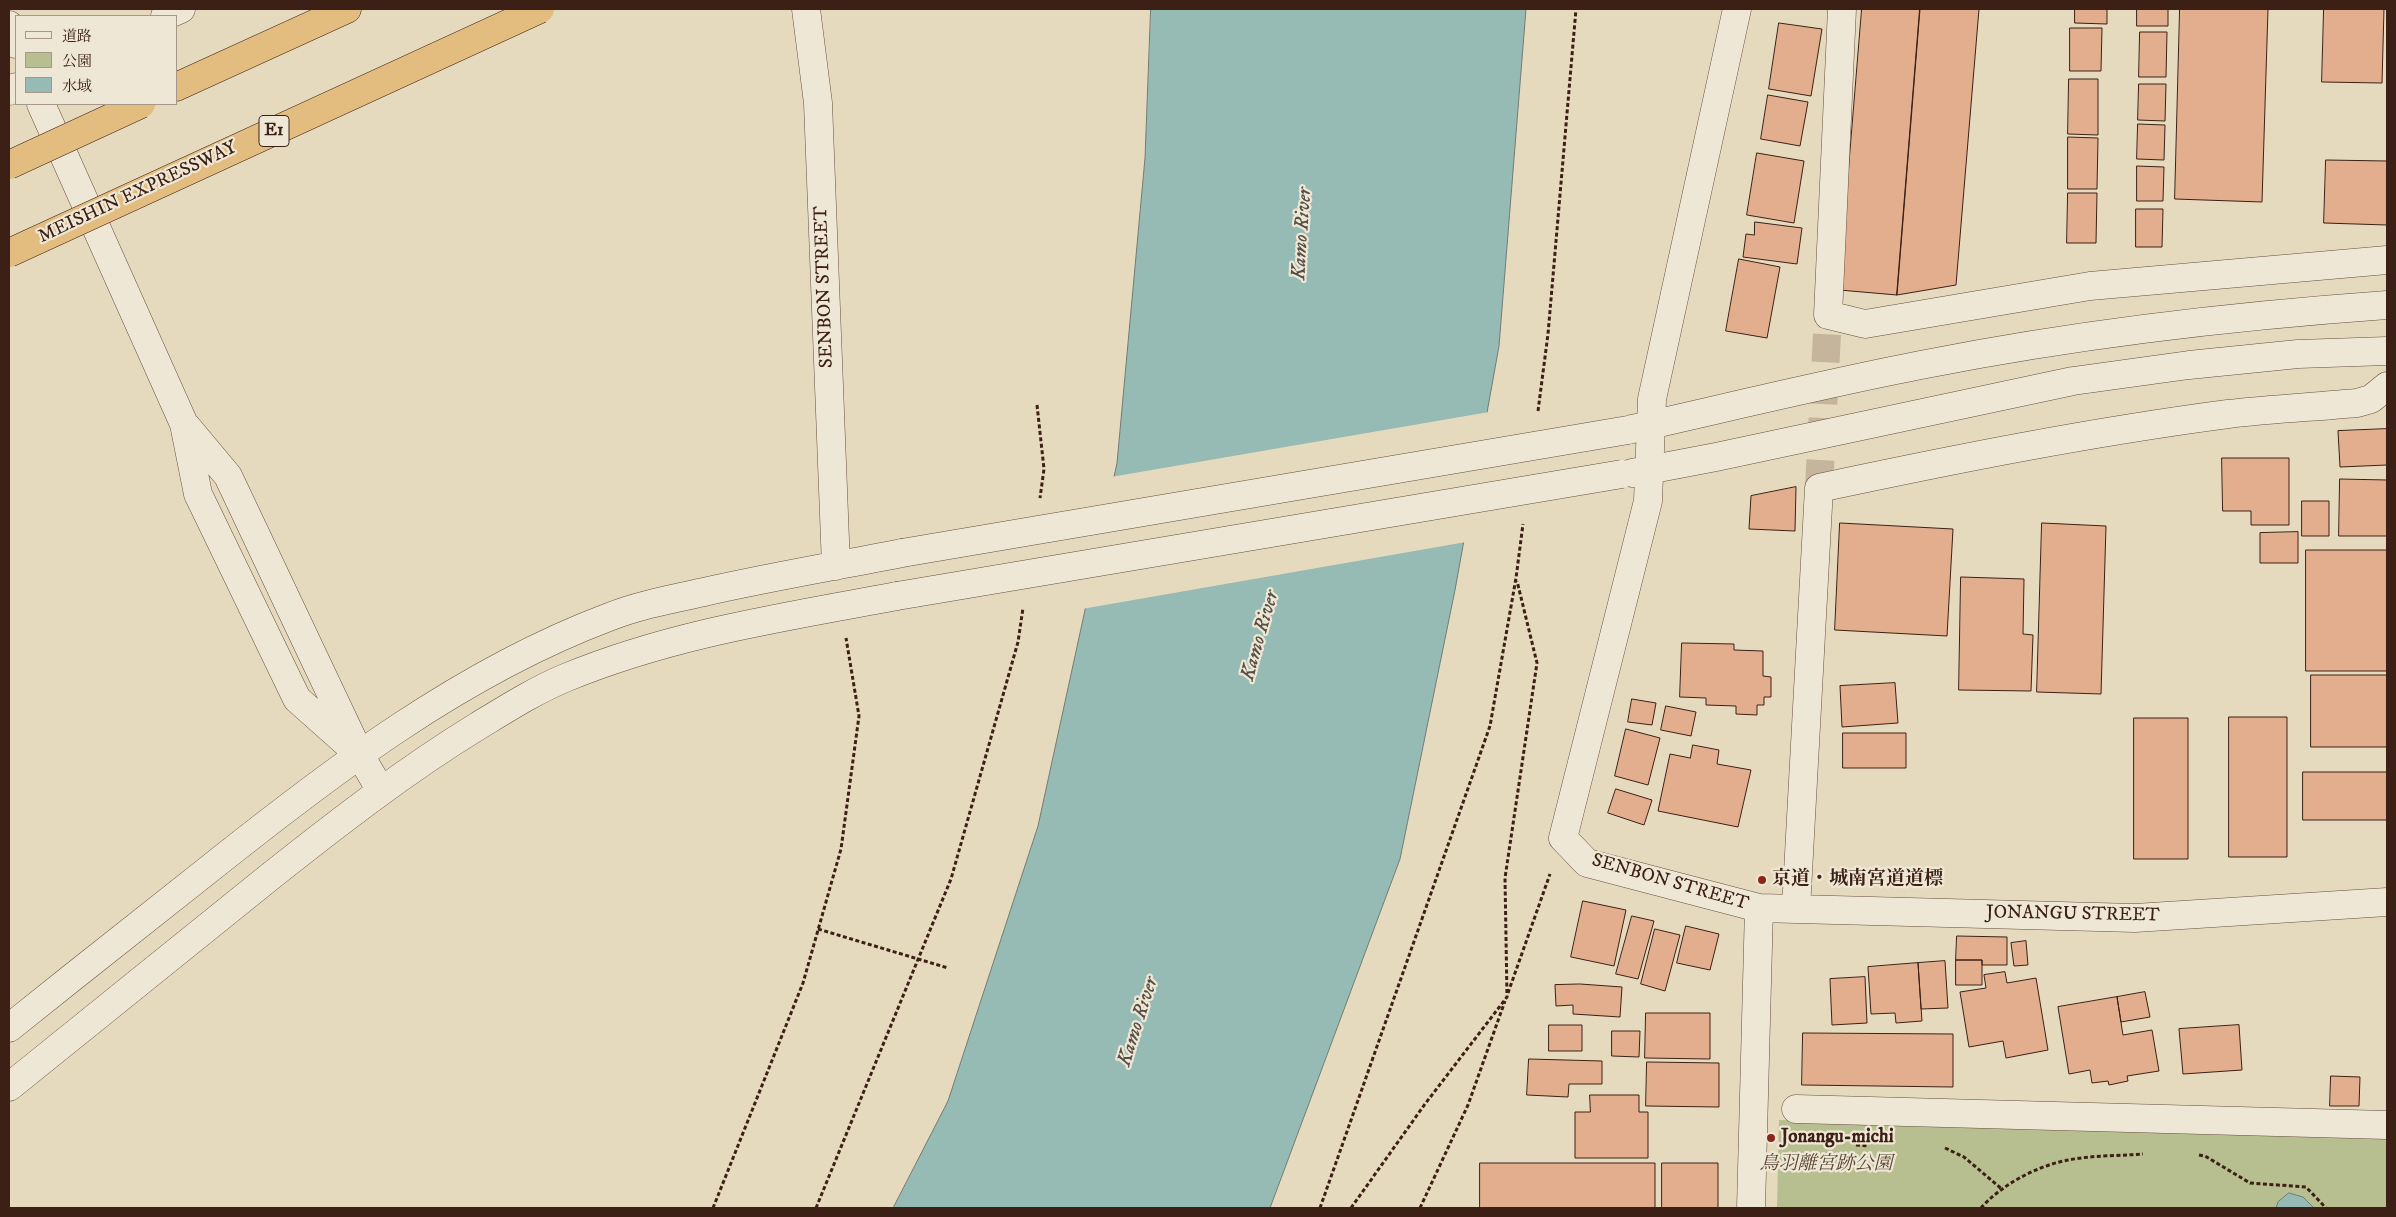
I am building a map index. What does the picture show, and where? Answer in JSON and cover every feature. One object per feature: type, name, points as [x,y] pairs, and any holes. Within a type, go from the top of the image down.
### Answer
[{"type":"highway","points":[[178,87],[347,9]]},
{"type":"highway","name":"MEISHIN EXPRESSWAY","points":[[9,253],[540,9]]},
{"type":"highway","points":[[9,165],[139,105]]},
{"type":"street","points":[[167,15],[180,9]]},
{"type":"street","name":"SENBON STREET","points":[[806,9],[818,103],[836,566]]},
{"type":"street","points":[[1563,838],[1648,501],[1649,470],[1639,428],[1652,399],[1737,9]]},
{"type":"street","points":[[1842,9],[1828,315],[1865,324],[2090,286],[2387,260]]},
{"type":"street","points":[[9,25],[15,41]]},
{"type":"street","points":[[41,105],[184,424],[228,476],[360,754],[381,791]]},
{"type":"street","points":[[9,1028],[302,795],[360,754],[498,667],[553,639],[612,615],[674,598],[902,553],[1639,428],[1924,364],[2020,347],[2210,320],[2387,305]]},
{"type":"street","points":[[9,1087],[332,828],[381,791],[452,742],[518,702],[562,680],[614,658],[719,630],[897,596],[1649,470],[2073,381],[2189,364],[2298,354],[2387,351]]},
{"type":"street","points":[[1796,909],[1819,488],[1966,457],[2112,431],[2231,414],[2357,404],[2371,399],[2387,386]]},
{"type":"street","name":"SENBON STREET","points":[[1563,838],[1587,864],[1758,908],[1751,1208]]},
{"type":"street","name":"JONANGU STREET","points":[[1758,908],[2135,918],[2387,902]]},
{"type":"street","points":[[1796,1109],[2387,1125]]},
{"type":"path","points":[[1538,412],[1548,334],[1576,9]]},
{"type":"path","points":[[1037,405],[1044,469],[1038,508]]},
{"type":"path","points":[[1320,1208],[1490,726],[1516,578],[1524,520]]},
{"type":"path","points":[[1351,1208],[1425,1104],[1506,997],[1504,878],[1537,663],[1516,578]]},
{"type":"path","points":[[816,1208],[951,879],[1018,642],[1024,604]]},
{"type":"path","points":[[712,1208],[803,983],[841,850],[859,716],[846,635]]},
{"type":"path","points":[[1420,1208],[1468,1105],[1563,838]]},
{"type":"path","points":[[818,929],[948,968]]},
{"type":"path","points":[[1852,1144],[1861,1147],[1876,1145]]},
{"type":"path","points":[[1941,1147],[1964,1157],[2003,1190]]},
{"type":"path","points":[[1981,1208],[1990,1199],[2027,1174],[2068,1160],[2145,1154]]},
{"type":"path","points":[[2197,1155],[2205,1156],[2250,1183],[2306,1186],[2326,1208]]},
{"type":"green space","name":"鳥羽離宮跡公園","points":[[1779,1120],[2387,1134],[2387,1208],[1777,1208]]},
{"type":"water","name":"Kamo River","points":[[1151,9],[1526,9],[1499,346],[1455,590],[1400,859],[1270,1208],[893,1208],[948,1101],[1038,826],[1117,463],[1145,158]]},
{"type":"water","points":[[2289,1193],[2303,1197],[2314,1208],[2276,1208],[2278,1202]]},
{"type":"pier","points":[[1489,412],[1466,542],[1082,609],[1111,477]]},
{"type":"building","points":[[1862,9],[1920,9],[1897,295],[1839,290]]},
{"type":"building","points":[[1920,9],[1979,9],[1956,285],[1897,295]]},
{"type":"building","points":[[2075,9],[2107,9],[2107,24],[2075,23]]},
{"type":"building","points":[[2137,9],[2168,9],[2168,26],[2137,26]]},
{"type":"building","points":[[2180,9],[2268,9],[2262,202],[2175,199]]},
{"type":"building","points":[[2324,9],[2384,9],[2382,83],[2322,82]]},
{"type":"building","points":[[1779,23],[1822,29],[1811,96],[1769,89]]},
{"type":"building","points":[[2070,28],[2102,28],[2101,71],[2070,71]]},
{"type":"building","points":[[2140,32],[2167,32],[2166,77],[2139,77]]},
{"type":"building","points":[[2069,79],[2098,79],[2098,135],[2068,134]]},
{"type":"building","points":[[2139,84],[2166,84],[2165,121],[2138,120]]},
{"type":"building","points":[[1768,95],[1808,102],[1800,146],[1761,139]]},
{"type":"building","points":[[2138,124],[2165,125],[2164,160],[2137,159]]},
{"type":"building","points":[[2068,137],[2098,138],[2097,189],[2068,189]]},
{"type":"building","points":[[1757,153],[1804,161],[1794,223],[1747,215]]},
{"type":"building","points":[[2326,160],[2387,161],[2387,225],[2324,223]]},
{"type":"building","points":[[2137,166],[2164,167],[2163,201],[2137,201]]},
{"type":"building","points":[[2068,193],[2097,193],[2096,243],[2067,243]]},
{"type":"building","points":[[2136,209],[2163,209],[2162,247],[2136,247]]},
{"type":"building","points":[[1755,222],[1802,228],[1797,264],[1743,257],[1746,234],[1754,235]]},
{"type":"building","points":[[1739,259],[1780,267],[1767,338],[1726,331]]},
{"type":"building","points":[[2387,429],[2387,465],[2340,467],[2338,431]]},
{"type":"building","points":[[2222,458],[2289,458],[2289,525],[2251,525],[2251,511],[2223,511]]},
{"type":"building","points":[[2340,479],[2387,480],[2387,536],[2339,536]]},
{"type":"building","points":[[1796,487],[1795,531],[1749,529],[1751,496]]},
{"type":"building","points":[[2302,501],[2329,501],[2329,536],[2302,536]]},
{"type":"building","points":[[1840,523],[1953,529],[1947,636],[1835,630]]},
{"type":"building","points":[[2042,523],[2106,526],[2101,694],[2037,692]]},
{"type":"building","points":[[2298,532],[2298,563],[2260,563],[2260,533]]},
{"type":"building","points":[[2306,550],[2387,550],[2387,671],[2306,671]]},
{"type":"building","points":[[1961,577],[2024,579],[2023,634],[2033,635],[2031,691],[1959,690]]},
{"type":"building","points":[[1682,643],[1734,644],[1734,650],[1763,651],[1763,676],[1771,677],[1771,697],[1764,697],[1764,705],[1757,705],[1757,715],[1736,714],[1736,706],[1706,705],[1706,698],[1680,697]]},
{"type":"building","points":[[2311,675],[2387,675],[2387,747],[2311,747]]},
{"type":"building","points":[[1895,683],[1898,723],[1842,727],[1840,686]]},
{"type":"building","points":[[1632,699],[1656,703],[1652,725],[1628,722]]},
{"type":"building","points":[[1666,706],[1696,712],[1691,736],[1661,730]]},
{"type":"building","points":[[2229,717],[2287,717],[2287,857],[2229,857]]},
{"type":"building","points":[[2134,718],[2188,718],[2188,859],[2134,859]]},
{"type":"building","points":[[1626,729],[1660,738],[1648,785],[1615,776]]},
{"type":"building","points":[[1843,733],[1906,733],[1906,768],[1843,768]]},
{"type":"building","points":[[1693,745],[1719,750],[1717,764],[1751,770],[1738,827],[1658,811],[1670,754],[1690,758]]},
{"type":"building","points":[[2303,772],[2387,772],[2387,820],[2303,820]]},
{"type":"building","points":[[1616,789],[1652,800],[1644,825],[1608,813]]},
{"type":"building","points":[[1583,901],[1626,910],[1614,966],[1571,957]]},
{"type":"building","points":[[1632,916],[1654,921],[1638,979],[1616,974]]},
{"type":"building","points":[[1686,926],[1719,934],[1710,970],[1677,963]]},
{"type":"building","points":[[1655,929],[1680,935],[1665,991],[1641,984]]},
{"type":"building","points":[[1957,936],[2007,937],[2007,965],[1982,965],[1982,960],[1956,960]]},
{"type":"building","points":[[2026,941],[2028,965],[2014,966],[2011,943]]},
{"type":"building","points":[[1956,960],[1982,960],[1982,985],[1956,985]]},
{"type":"building","points":[[1945,961],[1948,1008],[1921,1009],[1918,963]]},
{"type":"building","points":[[1918,963],[1922,1021],[1896,1023],[1895,1013],[1871,1014],[1868,967]]},
{"type":"building","points":[[2005,972],[2007,983],[2036,978],[2048,1050],[2006,1058],[2003,1041],[1969,1047],[1960,992],[1986,988],[1984,975]]},
{"type":"building","points":[[1865,977],[1867,1023],[1832,1025],[1830,979]]},
{"type":"building","points":[[1580,984],[1622,987],[1620,1017],[1573,1014],[1573,1005],[1556,1006],[1555,985]]},
{"type":"building","points":[[2145,992],[2150,1017],[2121,1022],[2117,997]]},
{"type":"building","points":[[2117,997],[2123,1035],[2152,1030],[2159,1071],[2127,1076],[2128,1081],[2109,1085],[2108,1081],[2092,1083],[2090,1070],[2069,1074],[2058,1007]]},
{"type":"building","points":[[1646,1013],[1710,1013],[1710,1059],[1645,1058]]},
{"type":"building","points":[[1549,1025],[1582,1025],[1582,1051],[1549,1051]]},
{"type":"building","points":[[2239,1025],[2242,1070],[2183,1074],[2179,1029]]},
{"type":"building","points":[[1612,1031],[1640,1031],[1639,1057],[1612,1056]]},
{"type":"building","points":[[1803,1033],[1953,1034],[1953,1087],[1802,1085]]},
{"type":"building","points":[[1529,1059],[1602,1061],[1602,1084],[1569,1084],[1568,1097],[1527,1095]]},
{"type":"building","points":[[1647,1062],[1719,1063],[1719,1107],[1646,1106]]},
{"type":"building","points":[[2331,1076],[2360,1077],[2359,1106],[2330,1106]]},
{"type":"building","points":[[1590,1095],[1639,1095],[1639,1112],[1648,1112],[1648,1158],[1575,1158],[1575,1112],[1590,1112]]},
{"type":"building","points":[[1480,1163],[1655,1163],[1655,1208],[1480,1208]]},
{"type":"building","points":[[1662,1163],[1718,1163],[1718,1208],[1662,1208]]},
{"type":"tunnel","points":[[1819,488],[1828,315]]},
{"type":"place","name":"京道・城南宮道道標","points":[[1762,880]]},
{"type":"place","name":"Jonangu-michi","points":[[1771,1138]]}]
